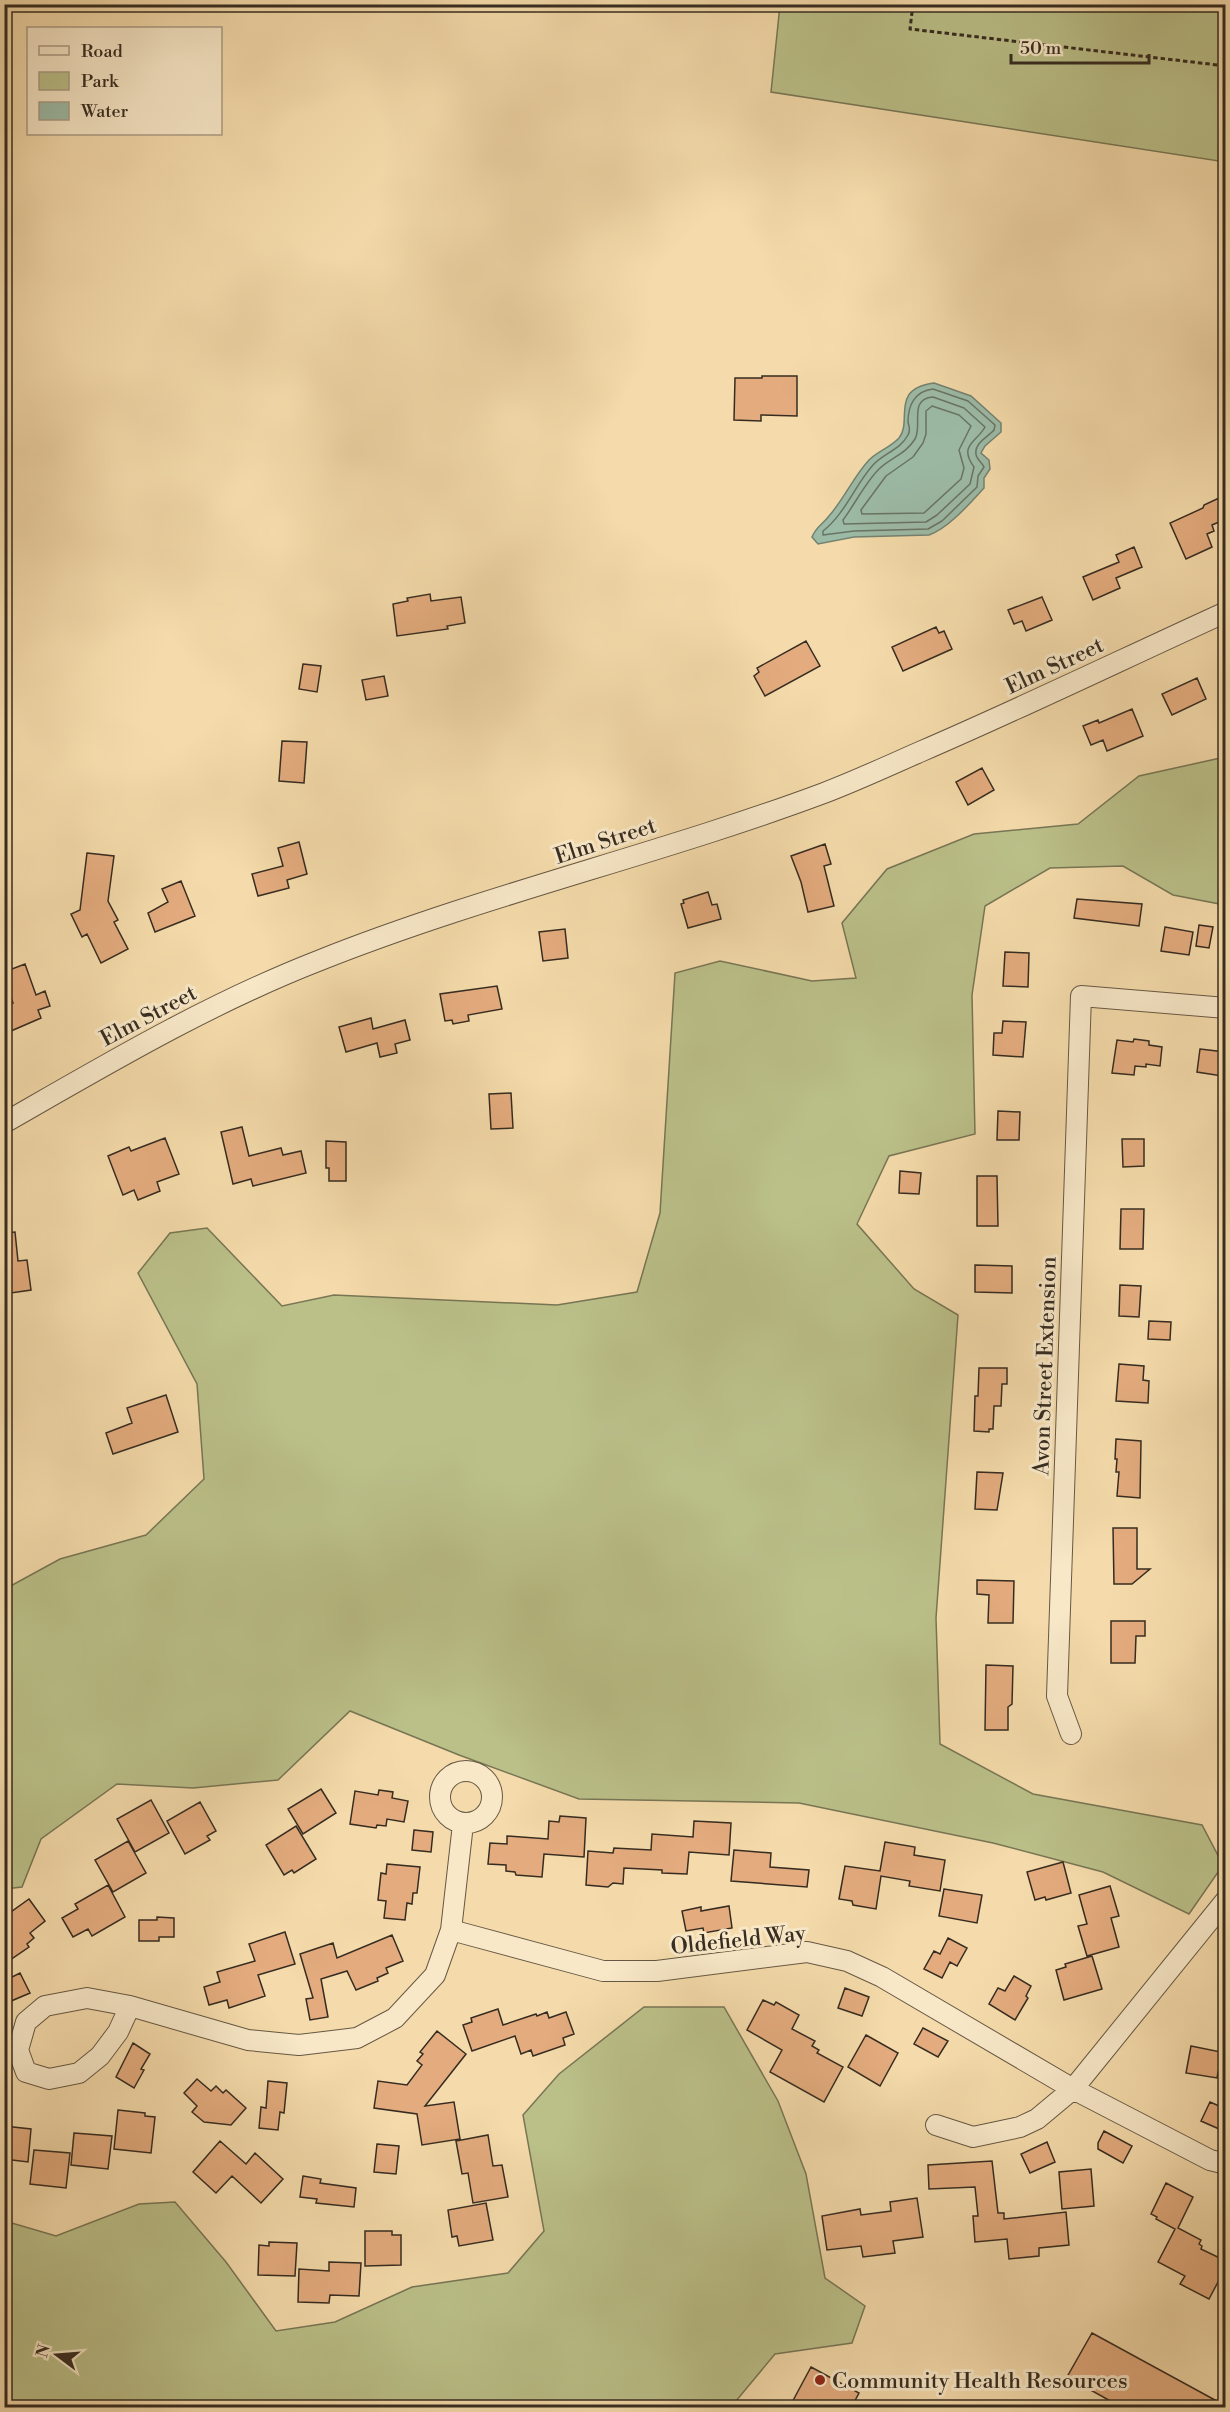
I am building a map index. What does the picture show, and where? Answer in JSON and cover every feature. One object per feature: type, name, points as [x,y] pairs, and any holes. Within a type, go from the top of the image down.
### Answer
[{"type":"street","name":"Elm Street","points":[[4,1123],[220,1003],[315,962],[378,938],[826,792],[986,723],[1226,612]]},
{"type":"street","name":"Avon Street Extension","points":[[1071,1734],[1057,1696],[1081,996],[1226,1008]]},
{"type":"street","points":[[130,2006],[118,2032],[100,2056],[79,2073],[49,2079],[26,2072],[18,2050],[26,2022],[45,2006],[87,1998],[130,2006],[248,2040],[298,2044],[357,2038],[395,2018],[435,1975],[451,1930],[463,1824]]},
{"type":"street","points":[[936,2125],[973,2137],[1020,2127],[1037,2119],[1072,2089],[1226,1900]]},
{"type":"street","name":"Oldefield Way","points":[[451,1930],[603,1971],[657,1971],[807,1952],[847,1961],[882,1977],[1072,2089],[1210,2160],[1226,2164]]},
{"type":"path","points":[[913,4],[910,29],[1226,66]]},
{"type":"green space","points":[[780,5],[1225,5],[1225,162],[771,92]]},
{"type":"green space","points":[[1225,757],[1225,905],[1173,895],[1123,866],[1050,868],[985,906],[972,995],[975,1134],[889,1156],[857,1224],[914,1289],[958,1315],[936,1618],[940,1744],[1033,1794],[1202,1825],[1223,1865],[1189,1914],[1103,1872],[993,1843],[799,1803],[579,1799],[459,1755],[350,1711],[278,1780],[193,1788],[117,1784],[41,1839],[22,1887],[5,1889],[5,1589],[60,1559],[146,1535],[204,1479],[197,1384],[138,1273],[170,1233],[207,1228],[282,1306],[334,1295],[557,1305],[637,1292],[660,1213],[675,973],[720,961],[812,981],[856,978],[842,923],[887,869],[974,834],[1078,824],[1139,776]]},
{"type":"green space","points":[[644,2007],[724,2007],[778,2101],[806,2174],[825,2278],[865,2306],[852,2343],[775,2354],[731,2407],[5,2407],[5,2221],[56,2236],[139,2204],[175,2202],[226,2262],[276,2331],[335,2322],[412,2287],[508,2273],[544,2231],[523,2115],[559,2074]]},
{"type":"water","points":[[934,383],[971,396],[1001,423],[1001,432],[985,446],[981,453],[989,460],[990,469],[984,478],[984,488],[952,521],[929,535],[854,537],[818,544],[812,537],[864,466],[899,438],[903,431],[905,406],[912,392],[920,386]]},
{"type":"building","points":[[762,376],[797,376],[797,416],[761,415],[761,421],[734,420],[735,378],[762,378]]},
{"type":"building","points":[[1219,498],[1226,513],[1226,519],[1212,525],[1214,531],[1207,534],[1212,547],[1186,559],[1170,523]]},
{"type":"building","points":[[1134,547],[1142,567],[1116,578],[1120,588],[1093,600],[1083,577],[1119,562],[1116,555]]},
{"type":"building","points":[[430,594],[431,601],[461,597],[465,623],[447,626],[448,629],[397,636],[393,604],[408,601],[407,598]]},
{"type":"building","points":[[1042,597],[1052,620],[1026,631],[1022,621],[1014,624],[1008,610]]},
{"type":"building","points":[[936,627],[939,633],[944,631],[952,649],[903,671],[892,647]]},
{"type":"building","points":[[806,641],[820,666],[765,696],[754,676],[759,672],[757,668]]},
{"type":"building","points":[[303,664],[321,666],[317,692],[299,689]]},
{"type":"building","points":[[384,676],[388,696],[366,700],[362,680]]},
{"type":"building","points":[[1197,678],[1206,699],[1172,715],[1162,694]]},
{"type":"building","points":[[1132,709],[1143,736],[1107,751],[1103,740],[1091,745],[1083,726],[1098,720],[1099,723]]},
{"type":"building","points":[[282,741],[307,742],[304,783],[279,781]]},
{"type":"building","points":[[982,768],[994,790],[968,805],[956,782]]},
{"type":"building","points":[[299,842],[307,874],[287,880],[289,888],[258,896],[252,874],[283,866],[278,848]]},
{"type":"building","points":[[825,844],[831,864],[824,866],[834,906],[808,912],[801,882],[791,856]]},
{"type":"building","points":[[87,853],[114,856],[108,901],[118,920],[114,922],[128,949],[101,963],[87,934],[82,937],[71,914],[80,910]]},
{"type":"building","points":[[181,881],[195,916],[155,932],[148,913],[168,902],[162,889]]},
{"type":"building","points":[[708,892],[712,905],[717,904],[721,919],[688,928],[681,904],[684,903],[683,900]]},
{"type":"building","points":[[1077,899],[1142,904],[1139,926],[1074,918]]},
{"type":"building","points":[[1199,925],[1213,927],[1209,948],[1196,946]]},
{"type":"building","points":[[1165,927],[1193,932],[1189,955],[1161,951]]},
{"type":"building","points":[[565,929],[568,958],[543,961],[539,932]]},
{"type":"building","points":[[1005,952],[1029,953],[1028,987],[1003,986]]},
{"type":"building","points":[[25,964],[36,995],[45,991],[50,1006],[38,1010],[41,1018],[4,1034],[4,1006],[13,1003],[4,979],[4,972]]},
{"type":"building","points":[[497,986],[502,1009],[468,1015],[469,1021],[453,1024],[452,1020],[445,1021],[440,994]]},
{"type":"building","points":[[371,1018],[373,1029],[405,1020],[410,1040],[395,1044],[397,1053],[380,1057],[377,1043],[346,1052],[339,1027]]},
{"type":"building","points":[[1003,1021],[1026,1022],[1023,1057],[993,1055],[994,1033],[1002,1033]]},
{"type":"building","points":[[1134,1039],[1149,1041],[1149,1045],[1162,1047],[1160,1066],[1146,1064],[1146,1067],[1135,1066],[1134,1075],[1112,1073],[1117,1040],[1133,1042]]},
{"type":"building","points":[[1200,1049],[1225,1052],[1222,1076],[1197,1072]]},
{"type":"building","points":[[511,1093],[513,1128],[491,1129],[489,1094]]},
{"type":"building","points":[[998,1111],[1020,1112],[1019,1140],[997,1140]]},
{"type":"building","points":[[242,1127],[249,1156],[281,1148],[283,1155],[301,1151],[306,1173],[253,1186],[251,1179],[233,1184],[221,1132]]},
{"type":"building","points":[[165,1138],[179,1174],[157,1182],[160,1191],[138,1200],[134,1190],[123,1195],[108,1156],[129,1147],[131,1151]]},
{"type":"building","points":[[1122,1139],[1144,1139],[1144,1166],[1123,1167]]},
{"type":"building","points":[[326,1141],[346,1142],[346,1181],[329,1181],[329,1168],[326,1168]]},
{"type":"building","points":[[900,1171],[921,1173],[919,1194],[899,1193]]},
{"type":"building","points":[[977,1176],[997,1176],[998,1226],[977,1226]]},
{"type":"building","points":[[1121,1209],[1144,1209],[1143,1249],[1120,1249]]},
{"type":"building","points":[[15,1232],[18,1261],[27,1260],[31,1290],[4,1294],[4,1233]]},
{"type":"building","points":[[975,1265],[1012,1266],[1012,1293],[975,1292]]},
{"type":"building","points":[[1120,1285],[1141,1286],[1139,1317],[1119,1316]]},
{"type":"building","points":[[1149,1321],[1171,1322],[1170,1340],[1148,1339]]},
{"type":"building","points":[[1119,1364],[1144,1366],[1143,1380],[1149,1381],[1148,1403],[1116,1401]]},
{"type":"building","points":[[979,1368],[1007,1368],[1007,1384],[1002,1384],[1001,1406],[994,1406],[993,1429],[989,1429],[989,1432],[974,1431]]},
{"type":"building","points":[[166,1395],[178,1432],[113,1454],[106,1433],[132,1423],[127,1408]]},
{"type":"building","points":[[1116,1439],[1141,1441],[1140,1498],[1117,1496],[1119,1472],[1116,1472]]},
{"type":"building","points":[[977,1472],[1003,1473],[997,1510],[975,1509]]},
{"type":"building","points":[[1113,1528],[1137,1528],[1137,1569],[1150,1569],[1132,1584],[1114,1584]]},
{"type":"building","points":[[977,1580],[1014,1581],[1013,1623],[988,1623],[989,1595],[977,1594]]},
{"type":"building","points":[[1111,1621],[1145,1621],[1145,1636],[1136,1636],[1135,1663],[1111,1663]]},
{"type":"building","points":[[986,1665],[1013,1666],[1012,1704],[1008,1707],[1008,1730],[985,1730]]},
{"type":"building","points":[[321,1789],[336,1813],[303,1834],[288,1809]]},
{"type":"building","points":[[379,1790],[393,1792],[392,1798],[408,1801],[404,1822],[387,1819],[386,1826],[377,1825],[376,1828],[350,1824],[355,1791],[378,1795]]},
{"type":"building","points":[[151,1800],[169,1833],[135,1852],[117,1819]]},
{"type":"building","points":[[200,1802],[216,1831],[207,1836],[210,1840],[185,1854],[167,1821]]},
{"type":"building","points":[[560,1816],[586,1818],[584,1857],[544,1854],[542,1877],[516,1875],[515,1872],[506,1871],[506,1865],[488,1864],[490,1843],[507,1844],[507,1836],[548,1839],[549,1821],[559,1822]]},
{"type":"building","points":[[694,1821],[731,1823],[729,1855],[689,1852],[687,1874],[624,1868],[623,1884],[613,1883],[608,1887],[586,1885],[588,1851],[613,1853],[614,1848],[651,1850],[652,1834],[693,1837]]},
{"type":"building","points":[[296,1826],[316,1859],[294,1873],[292,1870],[284,1875],[266,1845]]},
{"type":"building","points":[[414,1830],[433,1832],[431,1852],[412,1850]]},
{"type":"building","points":[[128,1841],[146,1873],[113,1892],[95,1860]]},
{"type":"building","points":[[885,1842],[915,1847],[914,1855],[945,1860],[940,1891],[909,1886],[910,1881],[881,1876],[876,1909],[853,1905],[852,1901],[839,1899],[845,1866],[880,1871]]},
{"type":"building","points":[[734,1850],[771,1853],[770,1867],[809,1870],[807,1887],[731,1881]]},
{"type":"building","points":[[1063,1862],[1071,1893],[1046,1900],[1045,1897],[1035,1900],[1027,1872]]},
{"type":"building","points":[[387,1864],[420,1867],[417,1893],[413,1893],[412,1904],[407,1903],[405,1920],[384,1918],[386,1901],[378,1900],[381,1873],[386,1874]]},
{"type":"building","points":[[108,1885],[125,1917],[92,1936],[88,1929],[73,1937],[62,1918],[78,1909],[75,1904]]},
{"type":"building","points":[[1110,1886],[1119,1916],[1111,1918],[1119,1947],[1087,1956],[1078,1926],[1087,1924],[1079,1895]]},
{"type":"building","points":[[944,1889],[982,1895],[977,1923],[939,1916]]},
{"type":"building","points":[[29,1899],[45,1921],[30,1933],[34,1938],[27,1944],[29,1947],[4,1964],[4,1917]]},
{"type":"building","points":[[729,1906],[732,1928],[704,1933],[703,1928],[686,1931],[682,1911],[701,1907],[701,1911]]},
{"type":"building","points":[[157,1917],[174,1918],[174,1937],[159,1937],[159,1941],[139,1941],[139,1920],[157,1920]]},
{"type":"building","points":[[285,1932],[295,1964],[258,1975],[265,1996],[229,2008],[227,2000],[209,2005],[204,1987],[220,1982],[217,1972],[255,1961],[249,1944]]},
{"type":"building","points":[[392,1935],[403,1961],[386,1968],[388,1973],[377,1978],[378,1981],[356,1990],[347,1971],[321,1979],[328,2017],[310,2020],[306,1999],[313,1998],[300,1954],[333,1943],[337,1958]]},
{"type":"building","points":[[948,1938],[967,1948],[957,1966],[950,1962],[942,1978],[924,1969],[934,1951],[940,1954]]},
{"type":"building","points":[[1092,1956],[1102,1989],[1064,2000],[1056,1970],[1066,1967],[1065,1964]]},
{"type":"building","points":[[20,1973],[30,1993],[4,2004],[4,1981]]},
{"type":"building","points":[[1014,1976],[1031,1986],[1026,1996],[1028,1998],[1015,2020],[989,2004],[998,1988],[1005,1991]]},
{"type":"building","points":[[845,1988],[869,1997],[862,2016],[838,2008]]},
{"type":"building","points":[[763,2000],[774,2005],[776,2002],[799,2015],[792,2029],[815,2041],[812,2046],[819,2050],[817,2053],[843,2067],[824,2102],[770,2072],[782,2050],[747,2030]]},
{"type":"building","points":[[498,2009],[503,2025],[536,2014],[537,2016],[547,2012],[549,2018],[566,2012],[574,2034],[563,2038],[565,2045],[533,2056],[531,2050],[521,2054],[515,2036],[472,2051],[463,2025],[472,2022],[471,2018]]},
{"type":"building","points":[[923,2028],[948,2041],[938,2057],[914,2044]]},
{"type":"building","points":[[437,2031],[466,2054],[425,2106],[454,2102],[460,2139],[422,2145],[417,2114],[374,2108],[378,2081],[407,2085],[422,2065],[417,2061],[423,2054],[420,2052]]},
{"type":"building","points":[[866,2035],[898,2053],[880,2086],[848,2067]]},
{"type":"building","points":[[133,2043],[150,2054],[134,2088],[116,2077]]},
{"type":"building","points":[[1191,2046],[1226,2053],[1226,2073],[1218,2072],[1217,2078],[1186,2073]]},
{"type":"building","points":[[197,2079],[211,2091],[216,2086],[223,2093],[226,2090],[246,2108],[231,2125],[204,2122],[192,2112],[197,2106],[184,2093]]},
{"type":"building","points":[[268,2081],[287,2083],[284,2113],[280,2112],[278,2130],[259,2128],[261,2107],[266,2108]]},
{"type":"building","points":[[1210,2102],[1226,2109],[1226,2132],[1201,2121]]},
{"type":"building","points":[[118,2110],[145,2113],[145,2116],[155,2117],[151,2153],[114,2149]]},
{"type":"building","points":[[4,2126],[31,2129],[28,2162],[4,2159]]},
{"type":"building","points":[[1104,2131],[1132,2146],[1123,2163],[1098,2149],[1098,2143]]},
{"type":"building","points":[[74,2133],[112,2136],[108,2169],[71,2165]]},
{"type":"building","points":[[488,2135],[493,2166],[502,2165],[508,2197],[473,2203],[468,2173],[462,2174],[456,2141]]},
{"type":"building","points":[[220,2141],[246,2164],[255,2153],[283,2179],[261,2203],[232,2176],[216,2193],[193,2172]]},
{"type":"building","points":[[1047,2142],[1055,2162],[1030,2173],[1021,2154]]},
{"type":"building","points":[[377,2144],[399,2146],[396,2174],[374,2172]]},
{"type":"building","points":[[34,2150],[70,2153],[66,2188],[30,2184]]},
{"type":"building","points":[[992,2161],[998,2213],[1004,2213],[1004,2219],[1066,2212],[1069,2245],[1039,2248],[1039,2256],[1009,2259],[1007,2239],[975,2242],[973,2216],[978,2216],[975,2187],[929,2189],[928,2165]]},
{"type":"building","points":[[1091,2169],[1094,2206],[1062,2209],[1059,2172]]},
{"type":"building","points":[[303,2176],[321,2179],[320,2183],[356,2188],[354,2207],[316,2203],[317,2199],[300,2197]]},
{"type":"building","points":[[1166,2183],[1193,2197],[1178,2228],[1201,2240],[1199,2244],[1202,2246],[1201,2249],[1226,2261],[1226,2286],[1218,2282],[1209,2299],[1180,2284],[1185,2276],[1158,2262],[1175,2229],[1151,2214]]},
{"type":"building","points":[[917,2198],[923,2237],[893,2241],[895,2253],[863,2257],[861,2246],[827,2250],[822,2216],[860,2209],[861,2215],[891,2211],[890,2202]]},
{"type":"building","points":[[486,2203],[493,2240],[459,2246],[457,2236],[452,2237],[448,2210]]},
{"type":"building","points":[[365,2231],[392,2231],[392,2235],[401,2235],[401,2265],[365,2266]]},
{"type":"building","points":[[269,2242],[297,2243],[295,2276],[258,2275],[259,2245],[269,2246]]},
{"type":"building","points":[[329,2262],[361,2263],[359,2296],[330,2295],[329,2303],[298,2302],[299,2269],[329,2271]]},
{"type":"building","points":[[1092,2333],[1226,2408],[1123,2408],[1067,2377]]},
{"type":"building","name":"Community Health Resources","points":[[811,2367],[859,2393],[851,2408],[789,2408]]},
{"type":"place","name":"Community Health Resources","points":[[820,2380]]}]
